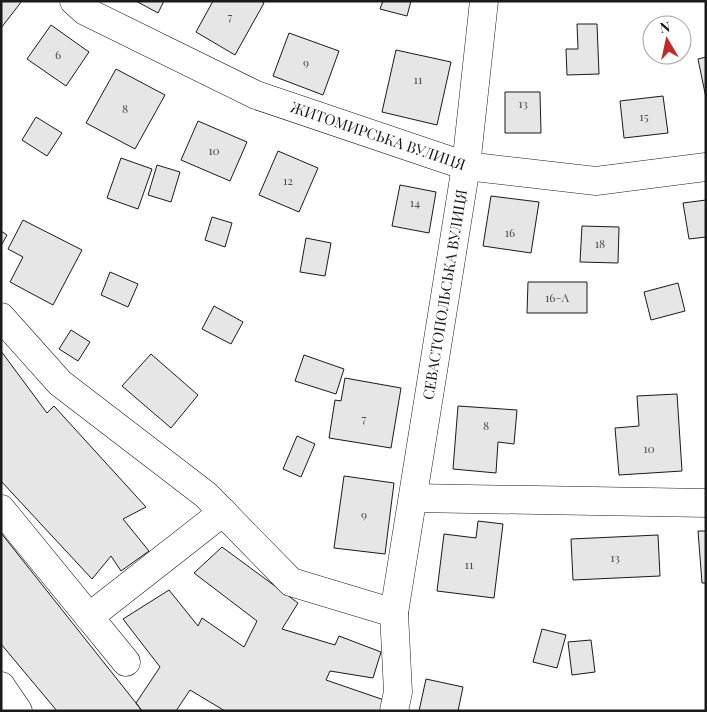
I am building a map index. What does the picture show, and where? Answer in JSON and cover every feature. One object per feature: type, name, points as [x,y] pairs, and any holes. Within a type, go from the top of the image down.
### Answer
[{"type":"street","name":"ЖИТОМИРСЬКА ВУЛИЦЯ","points":[[74,1],[85,11],[256,95],[466,166],[596,181],[706,167]]},
{"type":"street","name":"СЕВАСТОПОЛЬСЬКА ВУЛИЦЯ","points":[[394,711],[398,692],[394,613],[466,166],[484,1]]},
{"type":"street","points":[[1,317],[60,384],[206,495],[291,582],[394,613]]},
{"type":"street","points":[[413,498],[706,503]]},
{"type":"street","points":[[1,509],[126,662]]},
{"type":"street","points":[[90,617],[223,512]]},
{"type":"street","points":[[1,686],[18,711]]},
{"type":"building","points":[[1,1],[22,1],[1,28]]},
{"type":"building","points":[[136,1],[164,1],[158,13]]},
{"type":"building","points":[[213,1],[261,1],[264,3],[235,55],[196,32]]},
{"type":"building","points":[[383,1],[411,1],[407,16],[380,9]]},
{"type":"building","points":[[577,24],[597,24],[599,74],[567,75],[566,49],[578,49]]},
{"type":"building","points":[[51,25],[89,52],[66,86],[27,59]]},
{"type":"building","points":[[289,33],[339,51],[323,95],[273,76]]},
{"type":"building","points":[[396,50],[451,62],[437,125],[382,112]]},
{"type":"building","points":[[706,57],[706,98],[698,59]]},
{"type":"building","points":[[116,69],[165,95],[135,149],[86,123]]},
{"type":"building","points":[[505,92],[540,92],[541,133],[505,133]]},
{"type":"building","points":[[663,96],[668,133],[624,138],[620,101]]},
{"type":"building","points":[[36,117],[62,133],[47,156],[22,140]]},
{"type":"building","points":[[198,121],[247,142],[230,181],[181,160]]},
{"type":"building","points":[[278,151],[318,168],[299,212],[259,195]]},
{"type":"building","points":[[121,158],[152,169],[138,209],[107,198]]},
{"type":"building","points":[[157,165],[180,172],[171,202],[148,195]]},
{"type":"building","points":[[400,185],[436,192],[429,233],[392,226]]},
{"type":"building","points":[[491,196],[539,202],[531,253],[483,246]]},
{"type":"building","points":[[706,200],[706,237],[689,239],[683,203]]},
{"type":"building","points":[[212,217],[232,223],[225,247],[205,240]]},
{"type":"building","points":[[23,220],[82,250],[53,305],[10,282],[23,257],[8,249]]},
{"type":"building","points":[[582,226],[619,227],[618,263],[580,262]]},
{"type":"building","points":[[1,231],[7,235],[1,246]]},
{"type":"building","points":[[306,238],[331,243],[325,276],[300,272]]},
{"type":"building","points":[[110,272],[138,284],[128,307],[101,295]]},
{"type":"building","points":[[528,282],[587,282],[587,313],[527,313]]},
{"type":"building","points":[[678,283],[685,311],[651,320],[644,292]]},
{"type":"building","points":[[214,306],[243,322],[231,344],[202,329]]},
{"type":"building","points":[[71,330],[90,342],[78,361],[59,349]]},
{"type":"building","points":[[1,351],[47,413],[54,406],[146,507],[123,519],[149,551],[121,571],[111,556],[92,579],[1,481]]},
{"type":"building","points":[[151,354],[198,395],[171,428],[122,386]]},
{"type":"building","points":[[304,355],[344,369],[336,394],[295,381]]},
{"type":"building","points":[[345,378],[401,388],[391,448],[329,438],[335,400],[341,401]]},
{"type":"building","points":[[677,394],[682,471],[619,475],[615,428],[639,426],[637,396]]},
{"type":"building","points":[[458,406],[517,410],[514,444],[498,442],[496,473],[453,469]]},
{"type":"building","points":[[297,436],[315,444],[301,477],[283,469]]},
{"type":"building","points":[[344,476],[394,483],[385,554],[334,548]]},
{"type":"building","points":[[478,521],[503,524],[494,598],[437,591],[444,534],[476,538]]},
{"type":"building","points":[[698,531],[706,531],[706,583],[702,583]]},
{"type":"building","points":[[1,533],[142,711],[57,711],[1,644]]},
{"type":"building","points":[[658,535],[660,576],[573,580],[571,539]]},
{"type":"building","points":[[222,547],[298,603],[282,629],[335,645],[339,636],[381,652],[373,678],[330,671],[326,680],[387,701],[384,711],[225,711],[190,690],[176,711],[142,711],[136,703],[160,667],[123,619],[169,590],[198,626],[202,618],[244,647],[257,621],[194,573]]},
{"type":"building","points":[[542,629],[566,635],[557,668],[533,662]]},
{"type":"building","points":[[591,640],[595,672],[572,675],[568,642]]},
{"type":"building","points":[[426,679],[463,687],[458,711],[419,711]]}]
